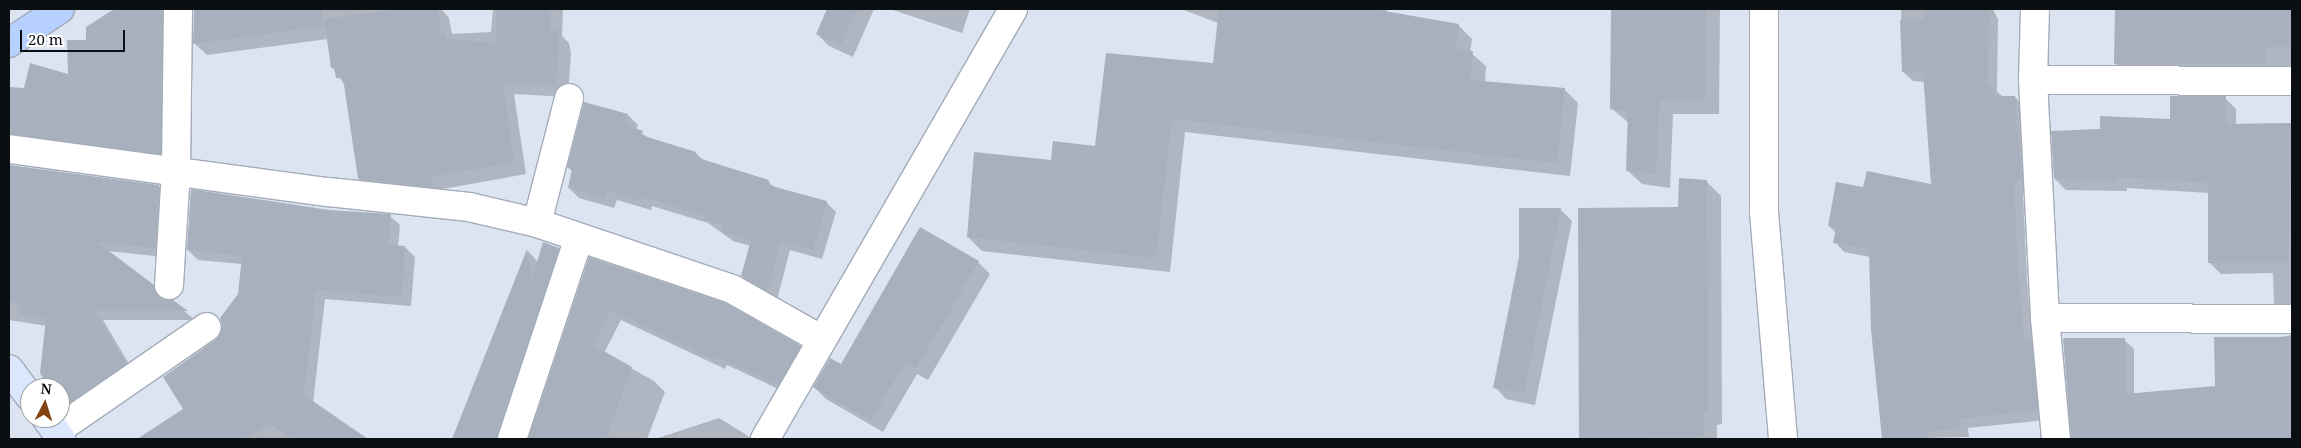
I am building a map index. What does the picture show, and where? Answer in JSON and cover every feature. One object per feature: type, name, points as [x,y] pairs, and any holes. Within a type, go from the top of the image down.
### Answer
[{"type":"main road","points":[[9,43],[60,9]]},
{"type":"main road","points":[[9,369],[20,384]]},
{"type":"street","points":[[169,285],[176,171],[178,9]]},
{"type":"street","points":[[765,439],[1013,9]]},
{"type":"street","points":[[1764,9],[1764,212],[1783,439]]},
{"type":"street","points":[[2035,9],[2034,80],[2045,318],[2056,439]]},
{"type":"street","points":[[2034,80],[2292,81]]},
{"type":"street","points":[[537,223],[569,98]]},
{"type":"street","points":[[9,149],[329,192],[469,207],[537,223],[732,289],[822,340]]},
{"type":"street","points":[[512,439],[579,238]]},
{"type":"street","points":[[2045,318],[2292,319]]},
{"type":"street","points":[[54,430],[207,326]]},
{"type":"building","points":[[114,9],[162,9],[161,154],[9,134],[9,87],[24,88],[30,63],[68,74],[67,40],[86,40],[86,27]]},
{"type":"building","points":[[194,9],[322,9],[324,26],[193,44]]},
{"type":"building","points":[[401,9],[438,9],[441,33],[445,33],[446,39],[495,43],[497,9],[551,9],[550,30],[557,30],[559,40],[556,85],[503,83],[514,162],[431,177],[433,187],[358,179],[343,78],[336,78],[334,67],[331,68],[324,19]]},
{"type":"building","points":[[827,9],[857,9],[841,45],[816,34]]},
{"type":"building","points":[[1219,9],[1373,9],[1459,24],[1455,48],[1473,51],[1470,80],[1565,88],[1557,163],[1172,119],[1156,258],[967,237],[974,152],[1051,160],[1053,141],[1095,146],[1106,53],[1213,63]]},
{"type":"building","points":[[1611,9],[1706,9],[1705,100],[1660,100],[1656,174],[1626,171],[1628,111],[1610,109]]},
{"type":"building","points":[[1925,9],[1989,9],[1988,86],[1994,86],[1994,96],[2015,96],[2022,180],[2014,183],[2018,268],[2024,338],[2031,338],[2038,410],[1959,419],[1960,428],[1927,432],[1927,439],[1882,439],[1871,330],[1869,249],[1833,243],[1836,228],[1828,226],[1836,182],[1863,187],[1867,171],[1931,184],[1923,73],[1902,72],[1900,20],[1923,19]]},
{"type":"building","points":[[2115,9],[2292,9],[2292,47],[2266,47],[2266,64],[2114,64]]},
{"type":"building","points":[[2170,96],[2226,96],[2226,124],[2292,123],[2288,263],[2208,263],[2208,183],[2116,177],[2116,180],[2054,179],[2051,131],[2100,129],[2100,116],[2170,119]]},
{"type":"building","points":[[584,102],[628,114],[625,125],[643,131],[641,135],[696,152],[695,157],[769,180],[768,185],[827,201],[813,250],[781,241],[767,291],[741,276],[751,240],[722,232],[723,225],[704,220],[705,216],[643,197],[641,201],[607,191],[605,199],[568,188],[572,169],[567,168]]},
{"type":"building","points":[[9,165],[159,185],[156,248],[97,242],[154,285],[160,298],[173,300],[188,311],[95,311],[126,364],[70,402],[70,378],[43,378],[40,373],[46,318],[19,314],[22,304],[9,302]]},
{"type":"building","points":[[1679,178],[1707,180],[1708,411],[1704,411],[1703,437],[1579,439],[1578,208],[1678,207]]},
{"type":"building","points":[[191,189],[329,210],[391,214],[388,245],[405,246],[402,297],[316,290],[304,395],[368,439],[292,439],[270,424],[245,439],[137,439],[183,409],[163,377],[216,340],[223,326],[220,318],[238,294],[242,256],[187,250]]},
{"type":"building","points":[[1519,208],[1561,208],[1524,394],[1493,388],[1519,257]]},
{"type":"building","points":[[920,227],[979,261],[916,369],[904,363],[871,421],[813,387],[830,358],[841,364]]},
{"type":"building","points":[[543,242],[559,248],[497,439],[452,439],[527,249],[532,280]]},
{"type":"building","points":[[589,257],[726,303],[801,346],[778,385],[716,356],[714,360],[611,311],[593,345],[632,367],[606,439],[528,439]]},
{"type":"building","points":[[2214,337],[2292,337],[2292,439],[2071,439],[2063,338],[2125,338],[2125,394],[2215,386]]}]
